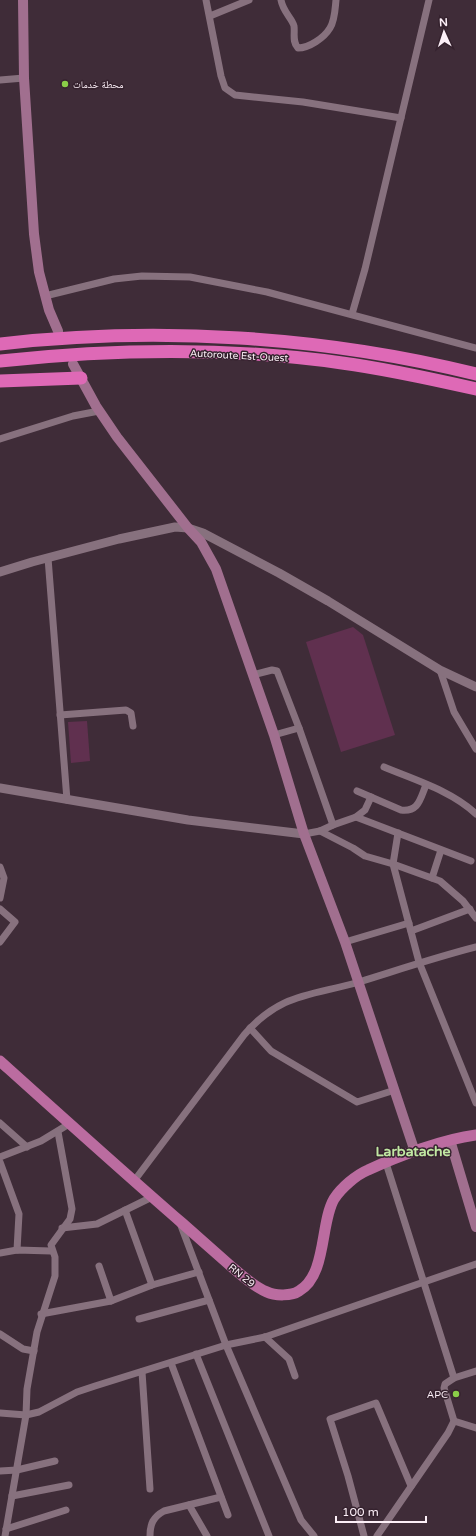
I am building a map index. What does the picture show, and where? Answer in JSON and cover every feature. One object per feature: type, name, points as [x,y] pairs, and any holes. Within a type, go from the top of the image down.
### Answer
[{"type":"highway","name":"Autoroute Est-Ouest","points":[[0,344],[100,336],[168,336],[270,341],[371,352],[476,374]]},
{"type":"highway","name":"Autoroute Est-Ouest","points":[[0,361],[100,353],[170,351],[214,352],[342,362],[476,389]]},
{"type":"highway","points":[[0,381],[81,378]]},
{"type":"main road","points":[[24,0],[24,78],[34,234],[39,272],[45,296],[58,332]]},
{"type":"main road","points":[[73,364],[117,437],[188,528],[202,542],[216,569],[274,735],[304,834],[345,942],[415,1152]]},
{"type":"main road","name":"RN 29","points":[[0,1061],[68,1124],[179,1221],[255,1286],[269,1294],[298,1292],[309,1282],[321,1256],[334,1199],[358,1176],[368,1170],[415,1152],[450,1140],[476,1135]]},
{"type":"main road","points":[[450,1140],[476,1227]]},
{"type":"street","points":[[206,0],[221,76],[225,88],[229,93],[242,96],[302,102],[401,118]]},
{"type":"street","points":[[210,16],[249,0]]},
{"type":"street","points":[[281,0],[284,11],[293,23],[295,43],[298,48],[314,43],[330,28],[334,17],[336,0]]},
{"type":"street","points":[[352,314],[430,0]]},
{"type":"street","points":[[0,80],[24,78]]},
{"type":"street","points":[[45,296],[114,279],[166,276],[247,287],[476,348]]},
{"type":"street","points":[[0,439],[73,416],[100,411]]},
{"type":"street","points":[[0,572],[119,539],[175,527],[188,528],[203,533],[279,573],[328,601],[440,670],[476,686]]},
{"type":"street","points":[[48,558],[67,800]]},
{"type":"street","points":[[253,675],[272,670],[277,672],[299,728],[333,825]]},
{"type":"street","points":[[440,670],[444,689],[454,712],[476,748]]},
{"type":"street","points":[[60,715],[126,710],[131,713],[133,726]]},
{"type":"street","points":[[274,735],[299,728]]},
{"type":"street","points":[[384,767],[456,799],[468,806],[476,814]]},
{"type":"street","points":[[357,791],[401,810],[408,811],[413,809],[418,803],[426,785]]},
{"type":"street","points":[[0,788],[188,820],[304,834],[320,832],[333,825],[356,817],[364,810],[371,797]]},
{"type":"street","points":[[356,817],[471,862]]},
{"type":"street","points":[[320,832],[353,848],[365,856],[432,878],[451,889],[470,909],[476,918]]},
{"type":"street","points":[[398,833],[393,864],[411,931],[420,962],[476,1103]]},
{"type":"street","points":[[432,878],[441,850]]},
{"type":"street","points":[[0,867],[4,878],[0,898]]},
{"type":"street","points":[[0,909],[15,922],[0,942]]},
{"type":"street","points":[[411,931],[470,909]]},
{"type":"street","points":[[345,942],[409,923]]},
{"type":"street","points":[[134,1181],[250,1028],[274,1007],[316,991],[358,982],[420,962],[476,947]]},
{"type":"street","points":[[250,1028],[271,1051],[357,1102],[395,1090]]},
{"type":"street","points":[[0,1123],[27,1147]]},
{"type":"street","points":[[0,1157],[27,1147],[58,1132],[68,1124]]},
{"type":"street","points":[[58,1132],[72,1209],[70,1219],[52,1241],[51,1251],[55,1257],[55,1276],[42,1314],[34,1351],[27,1389],[26,1415],[6,1532],[66,1510]]},
{"type":"street","points":[[0,1162],[19,1214],[17,1250]]},
{"type":"street","points":[[386,1163],[454,1378]]},
{"type":"street","points":[[62,1228],[97,1224],[152,1197]]},
{"type":"street","points":[[125,1210],[152,1285]]},
{"type":"street","points":[[179,1221],[226,1345],[301,1520],[314,1536]]},
{"type":"street","points":[[0,1253],[17,1250],[51,1251]]},
{"type":"street","points":[[0,1413],[26,1415],[39,1412],[77,1392],[226,1345],[265,1336],[476,1264]]},
{"type":"street","points":[[99,1266],[111,1301]]},
{"type":"street","points":[[42,1314],[111,1301],[152,1285],[199,1272]]},
{"type":"street","points":[[139,1319],[210,1300]]},
{"type":"street","points":[[0,1334],[23,1349],[34,1351]]},
{"type":"street","points":[[265,1336],[289,1359],[295,1376]]},
{"type":"street","points":[[196,1354],[269,1536]]},
{"type":"street","points":[[171,1363],[228,1515]]},
{"type":"street","points":[[377,1536],[448,1433],[454,1421],[444,1388],[445,1384],[454,1378],[476,1371]]},
{"type":"street","points":[[142,1372],[150,1489]]},
{"type":"street","points":[[364,1536],[348,1476],[330,1419],[376,1403],[411,1486]]},
{"type":"street","points":[[454,1421],[476,1428]]},
{"type":"street","points":[[0,1471],[17,1470],[55,1461]]},
{"type":"street","points":[[12,1496],[69,1485]]},
{"type":"street","points":[[150,1536],[150,1525],[156,1516],[164,1511],[221,1497]]},
{"type":"street","points":[[189,1505],[207,1536]]},
{"type":"shaded area","points":[[353,627],[363,635],[395,735],[341,752],[306,642]]},
{"type":"shaded area","points":[[87,721],[90,761],[71,763],[68,722]]},
{"type":"place","name":"محطة خدمات","points":[[65,84]]},
{"type":"place","name":"APC","points":[[456,1394]]},
{"type":"district","name":"Larbatache","points":[[413,1151]]}]
